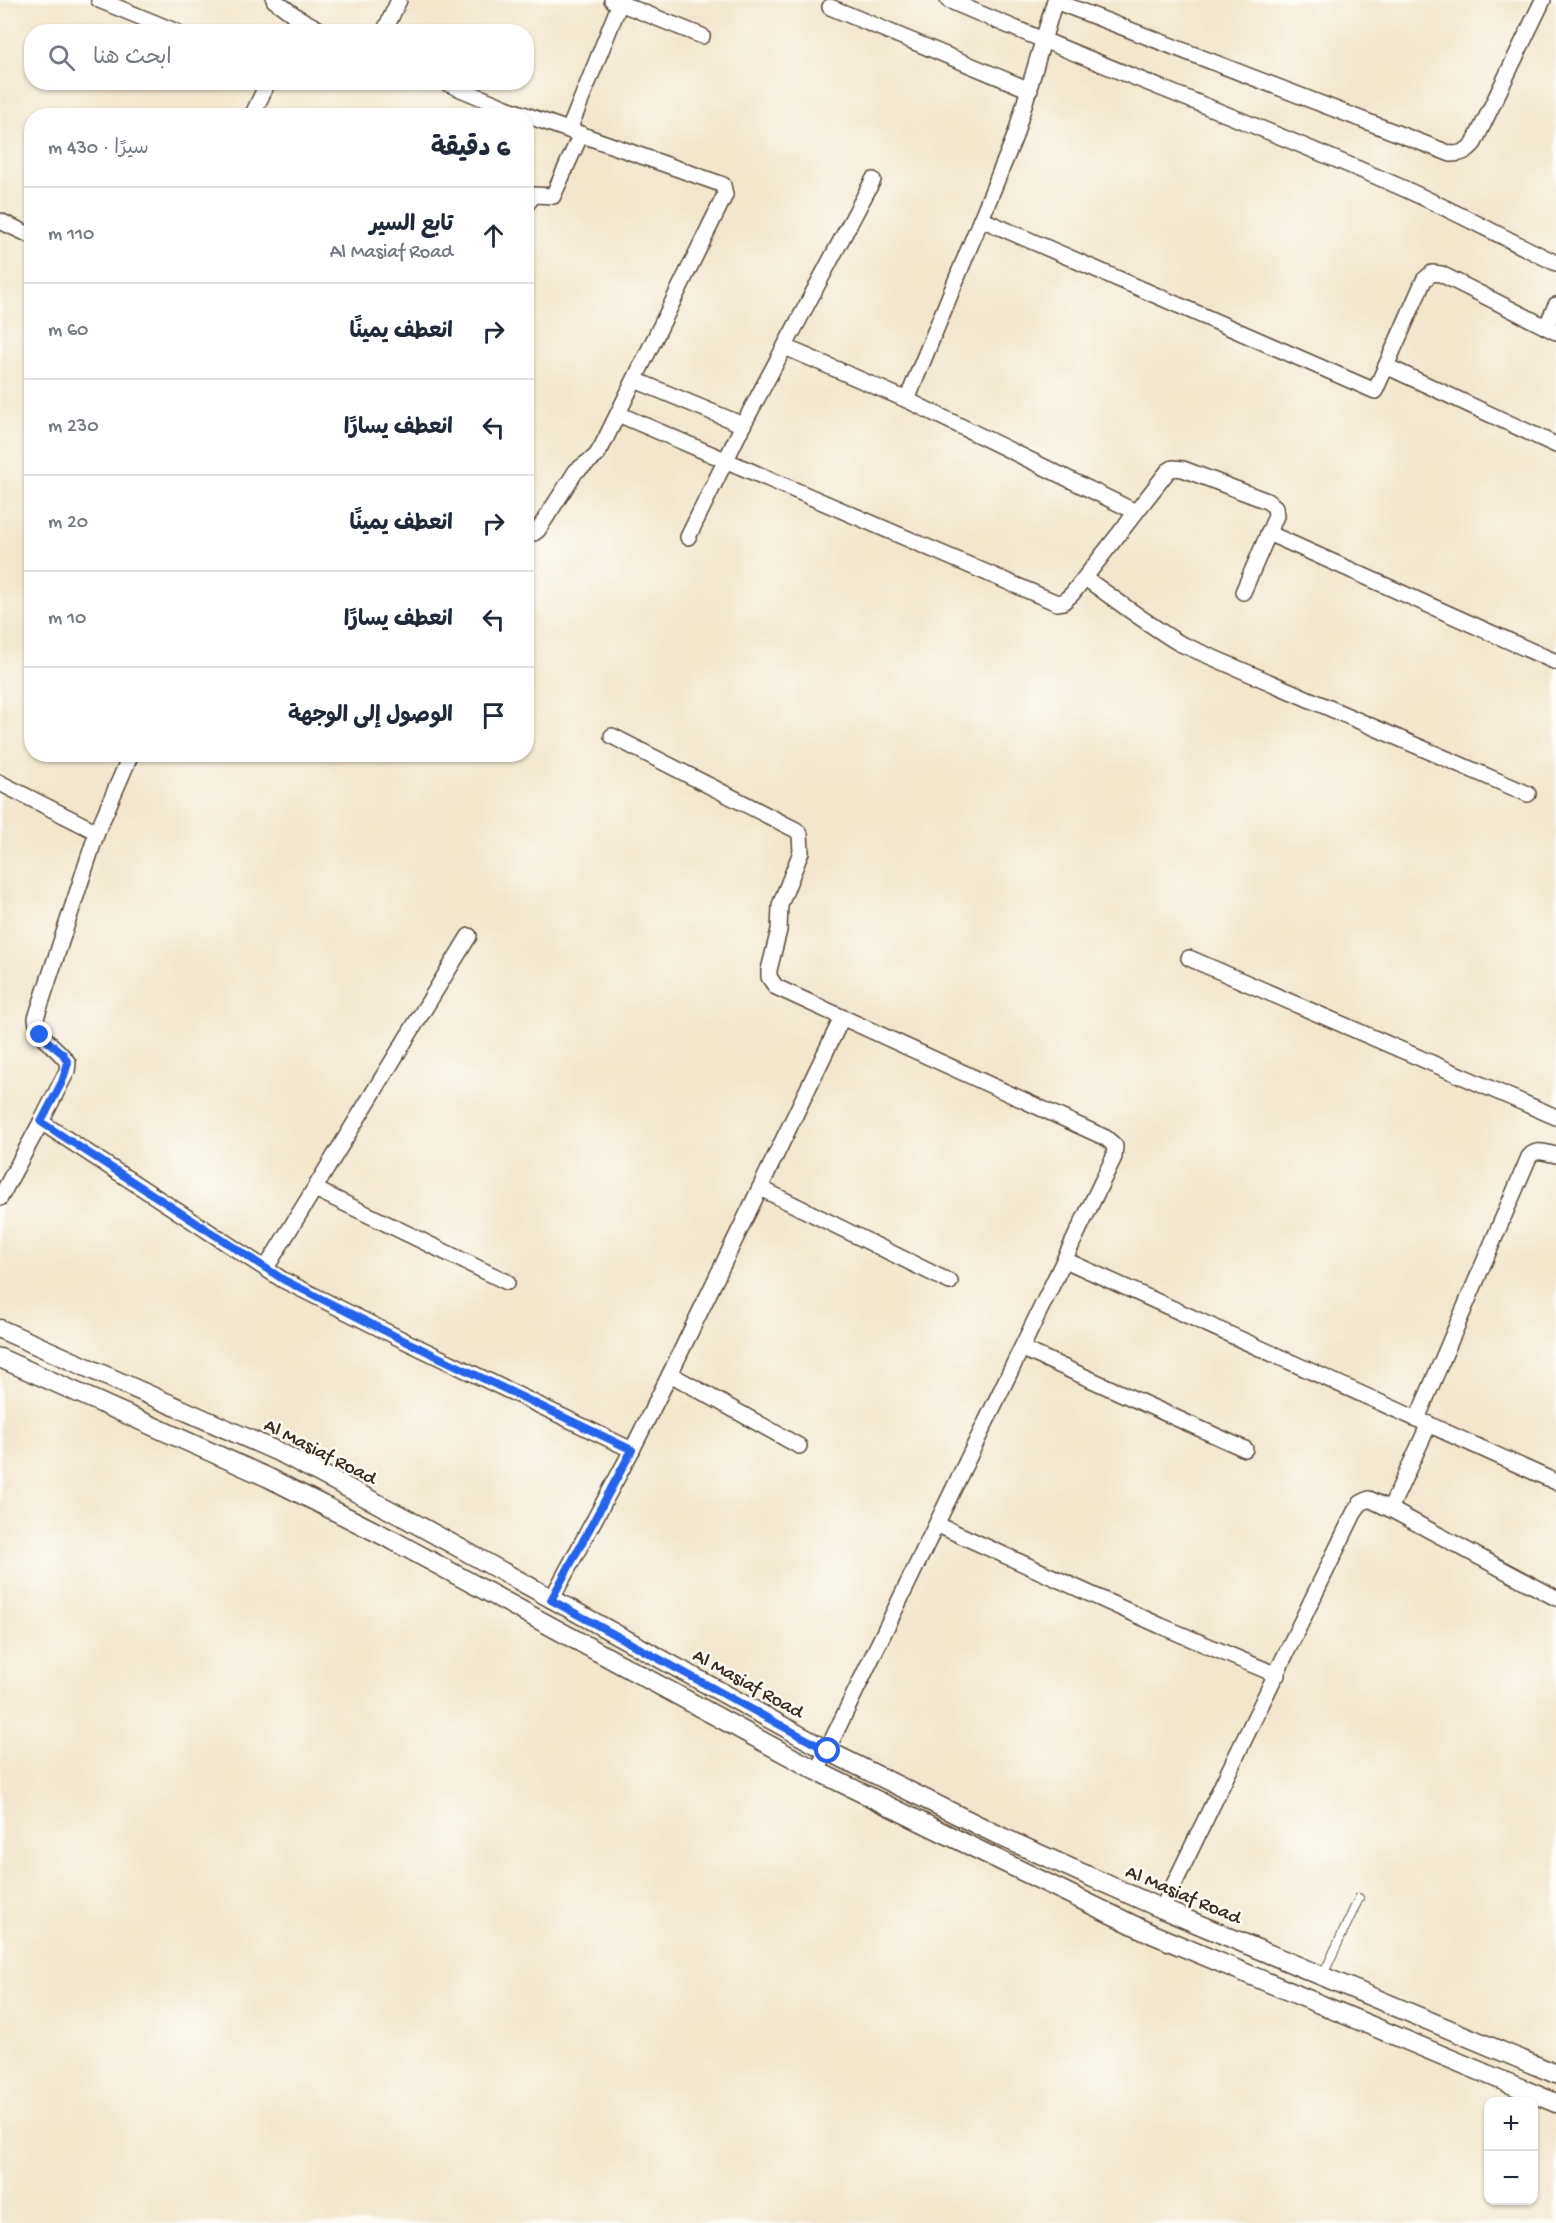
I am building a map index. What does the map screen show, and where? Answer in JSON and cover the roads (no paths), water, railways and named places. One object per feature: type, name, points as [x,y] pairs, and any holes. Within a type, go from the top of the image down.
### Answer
[{"type":"street","points":[[99,0],[158,24]]},
{"type":"street","points":[[274,0],[310,24]]},
{"type":"street","points":[[388,24],[399,0]]},
{"type":"street","points":[[948,0],[1042,41],[1240,119],[1392,183],[1556,263]]},
{"type":"street","points":[[907,400],[1015,136],[1055,1],[1451,154],[1468,150],[1474,143],[1543,0],[1556,6]]},
{"type":"street","points":[[534,195],[553,196],[616,2],[702,36]]},
{"type":"street","points":[[830,7],[1030,90]]},
{"type":"street","points":[[294,24],[297,17]]},
{"type":"street","points":[[256,108],[264,90]]},
{"type":"street","points":[[463,90],[506,108]]},
{"type":"street","points":[[534,118],[718,183],[726,189],[596,456],[576,471],[534,533]]},
{"type":"street","points":[[688,537],[743,425],[873,180]]},
{"type":"street","points":[[981,219],[1375,390],[1424,280],[1432,273],[1441,274],[1551,329],[1556,305]]},
{"type":"street","points":[[0,221],[24,232]]},
{"type":"street","points":[[785,347],[907,400],[1136,512]]},
{"type":"street","points":[[1386,366],[1556,445]]},
{"type":"street","points":[[635,380],[743,425]]},
{"type":"street","points":[[618,414],[1057,603],[1067,600],[1168,471],[1178,468],[1272,503],[1276,516],[1243,591]]},
{"type":"street","points":[[1268,533],[1556,662]]},
{"type":"street","points":[[1085,578],[1179,643],[1528,794]]},
{"type":"street","points":[[612,736],[800,834],[801,852],[780,905],[769,977],[776,987],[1112,1141],[1116,1151],[1023,1349],[817,1771]]},
{"type":"street","points":[[0,1198],[62,1082],[68,1063],[63,1054],[40,1035],[36,1018],[97,832],[128,762]]},
{"type":"street","points":[[0,783],[97,832]]},
{"type":"street","points":[[266,1268],[469,936]]},
{"type":"street","points":[[1189,958],[1556,1117]]},
{"type":"street","points":[[551,1600],[670,1374],[842,1018]]},
{"type":"street","points":[[41,1122],[284,1280],[632,1450]]},
{"type":"street","points":[[1390,1509],[1529,1157],[1539,1151],[1556,1155]]},
{"type":"street","points":[[760,1188],[950,1282]]},
{"type":"street","points":[[315,1189],[507,1282]]},
{"type":"street","points":[[1065,1260],[1556,1482]]},
{"type":"street","name":"Al Masiaf Road","points":[[0,1329],[283,1454],[407,1519],[828,1751],[1004,1838],[1162,1909],[1556,2074]]},
{"type":"street","points":[[1023,1349],[1245,1449]]},
{"type":"street","points":[[0,1358],[300,1493],[394,1541],[817,1771],[1152,1934],[1556,2103]]},
{"type":"street","points":[[670,1374],[799,1446]]},
{"type":"street","points":[[1162,1909],[1356,1509],[1361,1503],[1369,1499],[1390,1509],[1556,1598]]},
{"type":"street","points":[[938,1525],[1277,1676]]},
{"type":"lane","points":[[1322,1977],[1359,1898]]}]
